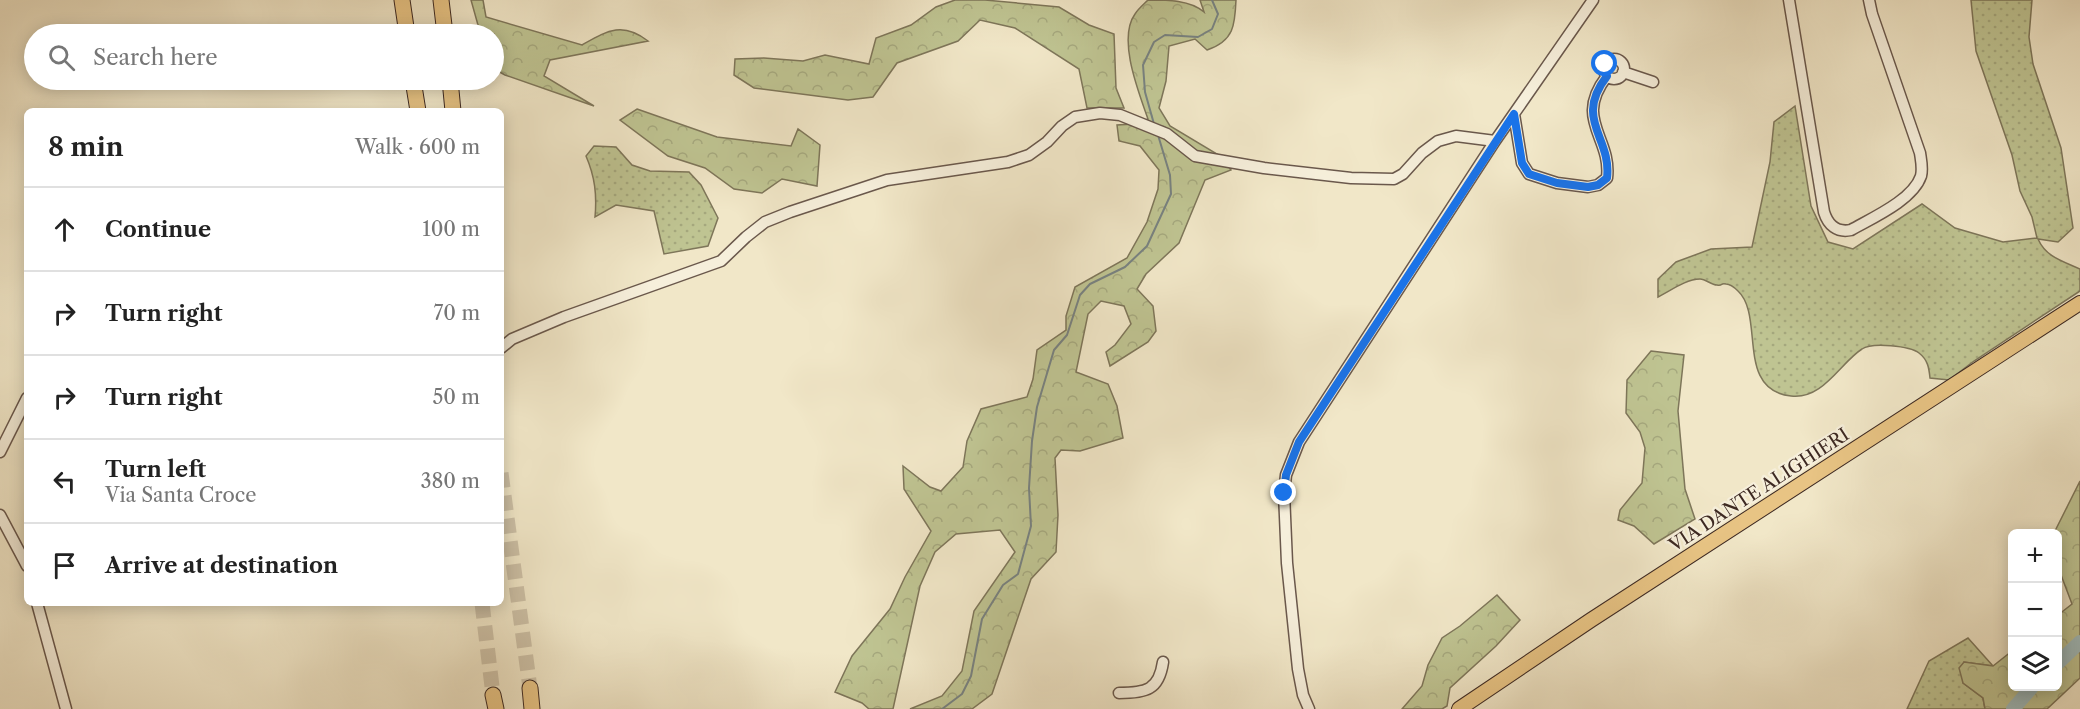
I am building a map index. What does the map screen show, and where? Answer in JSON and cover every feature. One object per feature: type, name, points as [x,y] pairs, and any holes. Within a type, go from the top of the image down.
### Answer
[{"type":"highway","points":[[402,0],[406,24]]},
{"type":"highway","points":[[441,0],[444,24]]},
{"type":"highway","points":[[415,90],[418,108]]},
{"type":"highway","points":[[451,90],[453,108]]},
{"type":"highway","points":[[530,688],[532,709]]},
{"type":"main road","name":"VIA DANTE ALIGHIERI","points":[[1459,709],[1591,620],[2080,303]]},
{"type":"street","points":[[1309,709],[1298,669],[1287,563],[1284,493],[1286,475],[1299,442],[1495,141],[1593,0]]},
{"type":"street","points":[[1789,0],[1824,212],[1832,227],[1845,231],[1851,230],[1907,197],[1921,175],[1920,153],[1869,0]]},
{"type":"street","points":[[1610,60],[1619,61],[1623,66],[1623,72],[1616,79],[1607,76],[1604,68],[1610,60]]},
{"type":"street","points":[[1623,72],[1653,82]]},
{"type":"street","points":[[1514,114],[1522,163],[1529,174],[1557,183],[1588,187],[1598,185],[1607,178],[1608,170],[1605,152],[1593,124],[1593,106],[1600,85],[1607,76]]},
{"type":"street","points":[[504,346],[512,339],[564,316],[722,261],[765,222],[790,212],[887,180],[1008,162],[1029,155],[1075,117],[1100,113],[1120,115],[1167,134],[1195,156],[1263,168],[1351,177],[1394,179],[1438,141],[1456,136],[1495,141]]},
{"type":"street","points":[[0,452],[24,404]]},
{"type":"street","points":[[0,515],[24,560]]},
{"type":"street","points":[[38,606],[66,709]]},
{"type":"street","points":[[1119,693],[1139,693],[1149,689],[1156,684],[1163,662]]},
{"type":"green space","points":[[471,0],[483,0],[486,17],[582,45],[615,30],[630,31],[648,41],[550,60],[544,76],[594,106],[504,74],[504,24],[478,24]]},
{"type":"green space","points":[[955,0],[985,0],[1059,7],[1089,25],[1114,34],[1116,88],[1124,108],[1087,108],[1079,69],[1015,28],[980,20],[958,41],[897,63],[873,97],[848,100],[754,88],[734,75],[735,59],[764,58],[803,61],[825,55],[869,64],[876,38],[911,25],[936,7]]},
{"type":"green space","points":[[1148,0],[1185,3],[1204,12],[1200,0],[1236,0],[1234,24],[1223,42],[1207,50],[1195,39],[1169,46],[1166,81],[1159,108],[1170,126],[1222,157],[1231,170],[1205,180],[1179,243],[1146,274],[1137,289],[1153,306],[1156,331],[1148,342],[1110,366],[1106,352],[1115,345],[1131,324],[1124,306],[1101,301],[1088,314],[1076,372],[1108,384],[1117,406],[1123,438],[1080,451],[1061,450],[1055,458],[1058,515],[1056,552],[1031,579],[992,694],[972,709],[910,709],[942,696],[962,671],[974,611],[1015,552],[1000,530],[956,534],[935,552],[920,586],[893,709],[869,709],[862,703],[835,692],[852,656],[890,609],[931,531],[904,489],[903,466],[930,487],[941,491],[963,467],[967,441],[981,409],[1027,397],[1033,379],[1037,350],[1066,330],[1066,316],[1075,287],[1127,258],[1147,222],[1158,189],[1159,170],[1140,146],[1119,141],[1117,125],[1134,124],[1148,119],[1131,66],[1128,37],[1135,14]]},
{"type":"green space","points":[[1971,0],[2032,0],[2029,37],[2033,64],[2061,148],[2073,228],[2058,242],[2038,239],[2050,254],[2080,269],[2080,291],[1949,380],[1930,378],[1926,361],[1919,353],[1908,348],[1874,346],[1862,349],[1854,355],[1822,387],[1813,392],[1802,396],[1791,396],[1774,391],[1763,381],[1757,367],[1746,302],[1733,286],[1715,285],[1700,279],[1684,283],[1658,297],[1658,279],[1676,262],[1711,249],[1752,247],[1770,162],[1774,122],[1795,106],[1811,206],[1828,242],[1853,249],[1922,204],[1955,228],[2003,242],[2037,238],[2032,217],[2020,191],[2012,155],[1976,51]]},
{"type":"green space","points":[[637,109],[717,137],[791,146],[798,129],[820,145],[817,186],[782,179],[762,193],[734,189],[705,168],[668,156],[620,120]]},
{"type":"green space","points":[[594,146],[616,147],[632,165],[650,171],[689,172],[701,185],[718,218],[708,246],[664,254],[654,211],[616,205],[595,217],[595,186],[586,156]]},
{"type":"green space","points":[[1651,351],[1684,355],[1678,411],[1685,489],[1695,519],[1654,544],[1634,526],[1618,520],[1620,510],[1642,483],[1645,448],[1640,432],[1626,413],[1627,380]]},
{"type":"green space","points":[[2080,481],[2080,678],[2047,709],[1985,709],[1983,698],[1963,683],[1959,668],[1964,662],[1993,666],[2008,654],[2008,691],[2062,691],[2062,612],[2072,604],[2062,578],[2062,529],[2056,529]]},
{"type":"green space","points":[[1497,595],[1520,620],[1496,646],[1450,688],[1447,706],[1442,709],[1402,709],[1422,686],[1428,665],[1442,638]]},
{"type":"green space","points":[[1968,638],[1993,666],[1964,662],[1963,683],[1983,698],[1985,709],[1907,709],[1929,661]]},
{"type":"waterway","points":[[1154,124],[1145,92],[1143,65],[1154,42],[1165,35],[1198,37],[1212,29],[1218,14],[1212,0]]},
{"type":"waterway","points":[[942,709],[962,694],[971,676],[982,619],[1003,585],[1018,574],[1031,526],[1029,488],[1037,407],[1054,350],[1067,335],[1080,295],[1090,284],[1125,267],[1147,246],[1171,194],[1170,175],[1158,135]]},
{"type":"waterway","points":[[2062,659],[2080,642]]},
{"type":"waterway","points":[[2013,709],[2029,691]]},
{"type":"tunnel","points":[[504,495],[530,688]]},
{"type":"tunnel","points":[[482,606],[493,695]]},
{"type":"route","points":[[1284,493],[1286,475],[1299,442],[1514,114],[1522,163],[1529,174],[1557,183],[1588,187],[1598,185],[1607,178],[1605,152],[1593,124],[1593,106],[1600,85],[1607,76],[1604,71],[1605,64]]}]
